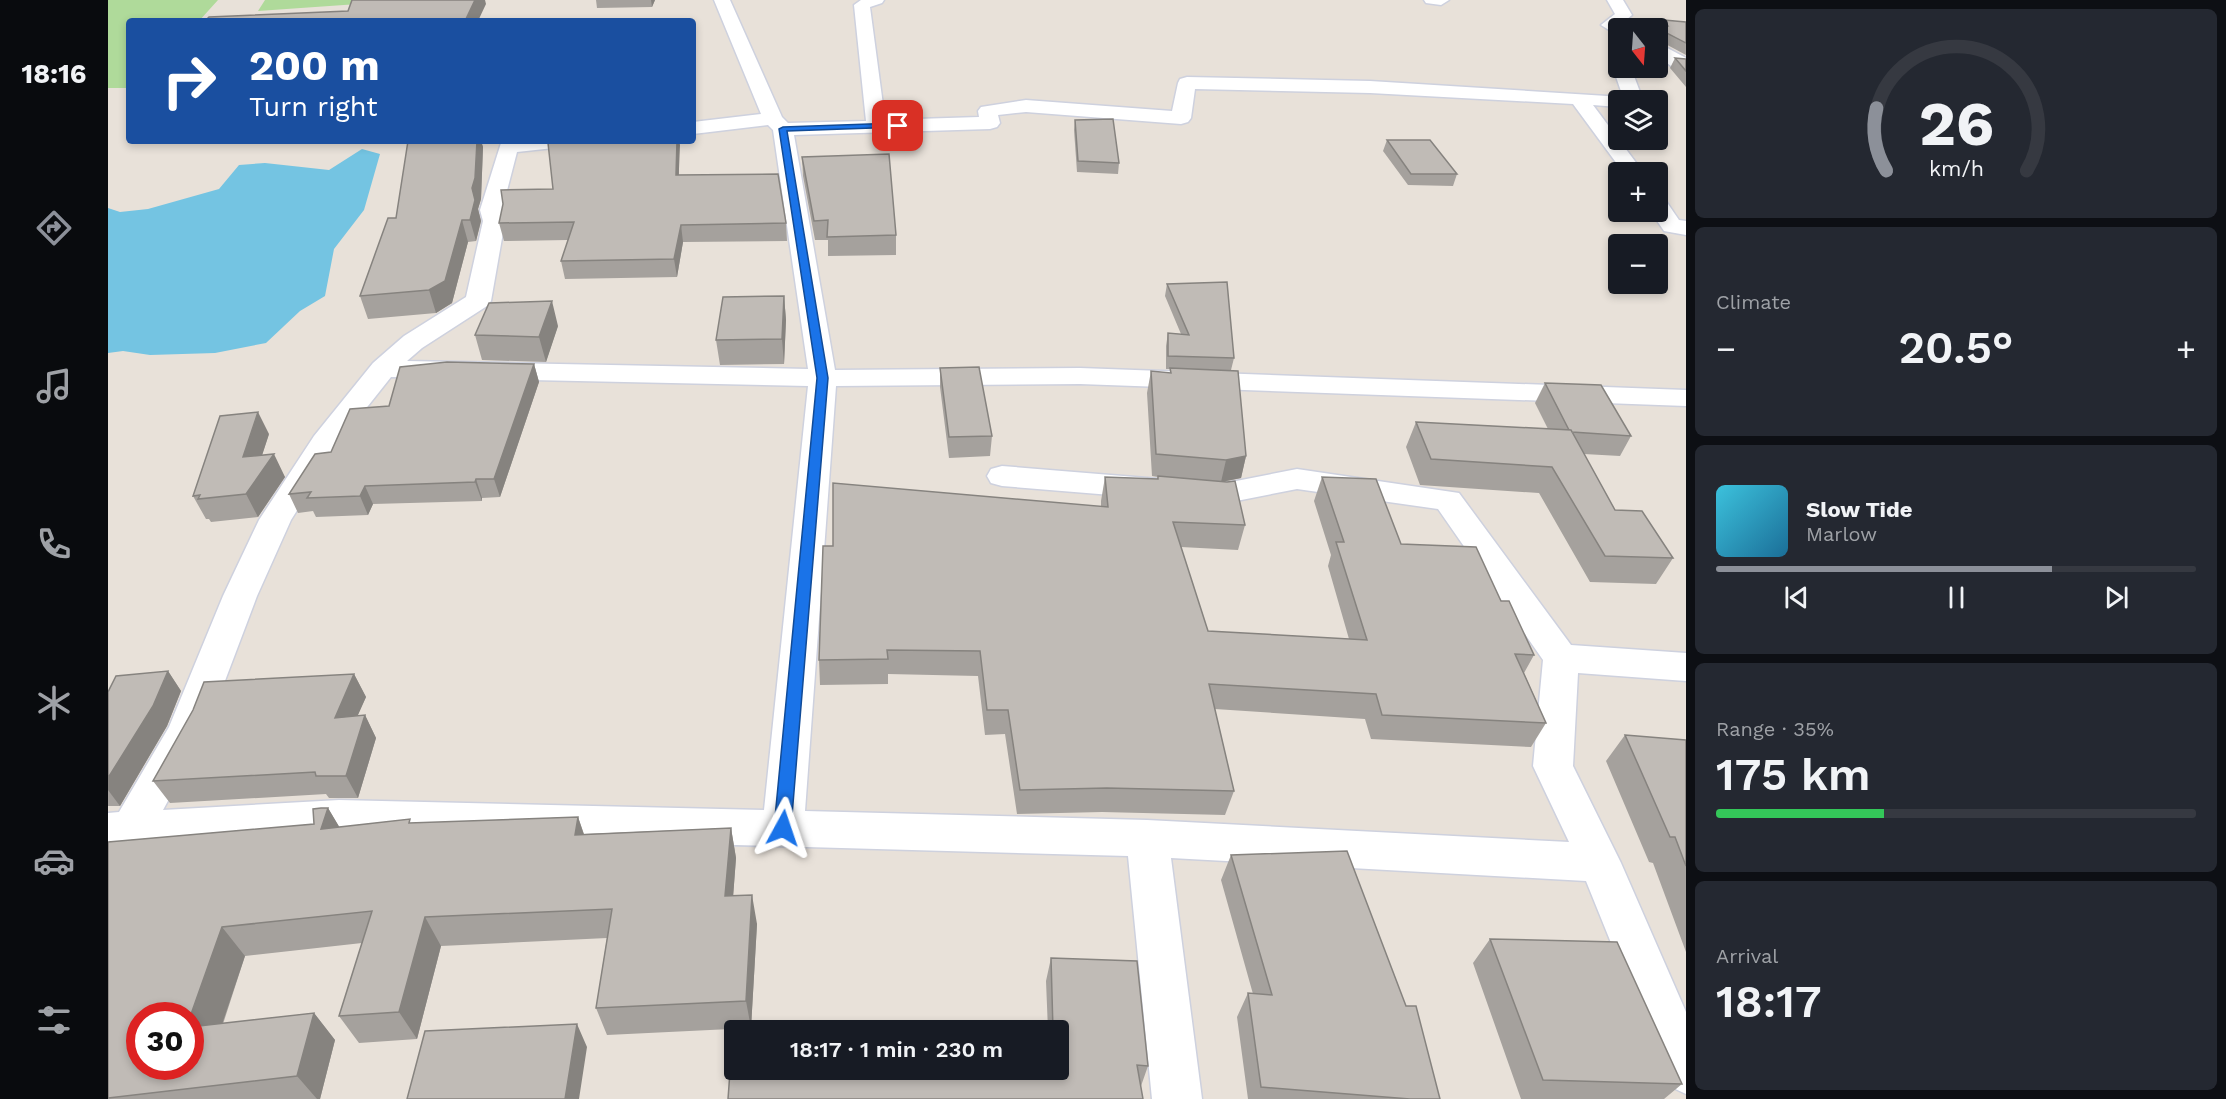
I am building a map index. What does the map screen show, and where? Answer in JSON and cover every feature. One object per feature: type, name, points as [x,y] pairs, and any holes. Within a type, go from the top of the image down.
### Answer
[{"type":"street","points":[[722,0],[778,124],[823,378],[783,828]]},
{"type":"street","points":[[876,0],[862,5],[876,126]]},
{"type":"street","points":[[1432,0],[1441,0]]},
{"type":"street","points":[[1616,0],[1624,15],[1620,18]]},
{"type":"street","points":[[1668,54],[1681,62]]},
{"type":"street","points":[[696,128],[778,124],[876,126],[990,123],[988,111],[1026,106],[1181,118],[1187,83],[1370,87],[1608,100]]},
{"type":"street","points":[[1579,99],[1626,162]]},
{"type":"street","points":[[119,830],[187,731],[240,596],[275,520],[329,436],[383,369],[413,342],[478,301],[494,221],[491,210],[508,147],[535,144]]},
{"type":"street","points":[[1668,220],[1672,226],[1686,228]]},
{"type":"street","points":[[383,369],[823,378],[1080,376],[1686,398]]},
{"type":"street","points":[[1002,476],[1221,494],[1297,479],[1448,500],[1561,658],[1553,766],[1600,863],[1686,1069]]},
{"type":"street","points":[[1561,658],[1686,667]]},
{"type":"street","points":[[119,830],[339,818],[409,818],[1147,837],[1600,863]]},
{"type":"street","points":[[1147,837],[1177,1099]]},
{"type":"green space","points":[[108,0],[218,0],[202,18],[126,18],[126,88],[108,88]]},
{"type":"green space","points":[[265,0],[360,0],[358,4],[258,11]]},
{"type":"water","points":[[362,149],[380,154],[364,210],[334,249],[325,296],[300,311],[266,343],[215,353],[150,355],[123,351],[108,353],[108,208],[120,212],[148,209],[219,189],[239,165],[265,163],[329,170]]},
{"type":"building","points":[[352,0],[475,0],[466,18],[208,18],[209,17],[348,11]]},
{"type":"building","points":[[1668,20],[1686,22],[1686,43],[1668,34]]},
{"type":"building","points":[[1675,58],[1686,59],[1686,71]]},
{"type":"building","points":[[1113,119],[1119,163],[1078,161],[1075,120]]},
{"type":"building","points":[[1387,140],[1430,140],[1457,174],[1411,174]]},
{"type":"building","points":[[408,144],[477,144],[475,178],[472,188],[475,200],[470,220],[462,220],[445,281],[429,290],[360,296],[388,218],[396,218]]},
{"type":"building","points":[[548,144],[677,144],[676,175],[778,174],[786,223],[681,225],[674,259],[561,261],[574,222],[499,223],[503,204],[501,190],[553,189]]},
{"type":"building","points":[[889,154],[896,235],[827,237],[828,220],[814,221],[802,157]]},
{"type":"building","points":[[1227,282],[1234,358],[1168,356],[1168,333],[1189,335],[1167,284]]},
{"type":"building","points":[[784,296],[782,339],[716,340],[723,297]]},
{"type":"building","points":[[552,301],[539,337],[475,335],[489,303]]},
{"type":"building","points":[[447,362],[534,364],[494,479],[476,479],[475,482],[365,486],[360,496],[307,498],[311,492],[289,494],[315,454],[331,452],[350,409],[389,406],[400,367]]},
{"type":"building","points":[[979,367],[992,436],[949,437],[940,368]]},
{"type":"building","points":[[1170,368],[1238,371],[1246,456],[1226,460],[1156,454],[1151,371],[1171,373]]},
{"type":"building","points":[[1545,383],[1601,385],[1631,436],[1572,432]]},
{"type":"building","points":[[258,412],[243,457],[274,454],[246,494],[198,499],[200,495],[193,496],[220,416]]},
{"type":"building","points":[[1416,422],[1571,430],[1615,510],[1642,511],[1673,558],[1605,556],[1552,467],[1431,459]]},
{"type":"building","points":[[1158,476],[1235,481],[1245,525],[1173,522],[1208,631],[1367,640],[1336,542],[1344,542],[1322,477],[1376,479],[1401,544],[1476,547],[1501,601],[1509,601],[1534,655],[1515,654],[1546,723],[1382,715],[1376,694],[1209,684],[1234,791],[1107,788],[1020,790],[1008,710],[987,710],[980,651],[887,650],[888,659],[819,660],[823,546],[833,546],[833,483],[1108,507],[1105,477],[1158,479]]},
{"type":"building","points":[[168,671],[153,706],[108,778],[108,692],[116,676]]},
{"type":"building","points":[[354,674],[335,718],[365,715],[346,776],[316,776],[315,772],[153,781],[193,710],[204,682]]},
{"type":"building","points":[[1625,735],[1686,740],[1686,866],[1675,837],[1670,837]]},
{"type":"building","points":[[328,808],[321,829],[410,819],[409,823],[578,817],[575,835],[731,828],[725,896],[752,895],[746,1001],[596,1008],[612,909],[425,917],[399,1012],[339,1016],[372,911],[222,927],[195,1002],[126,1002],[126,1080],[204,1080],[204,1025],[314,1013],[297,1076],[108,1098],[108,842],[314,824],[313,809]]},
{"type":"building","points":[[1347,851],[1406,1006],[1416,1006],[1440,1099],[1410,1099],[1261,1087],[1248,993],[1272,995],[1231,855]]},
{"type":"building","points":[[1490,939],[1617,942],[1682,1084],[1543,1080]]},
{"type":"building","points":[[1051,958],[1137,961],[1148,1066],[1137,1065],[1143,1099],[728,1099],[729,1080],[1069,1080],[1069,1020],[1053,1020]]},
{"type":"building","points":[[577,1024],[565,1099],[407,1099],[425,1031]]},
{"type":"route","points":[[783,828],[823,378],[783,129],[898,126]]}]
